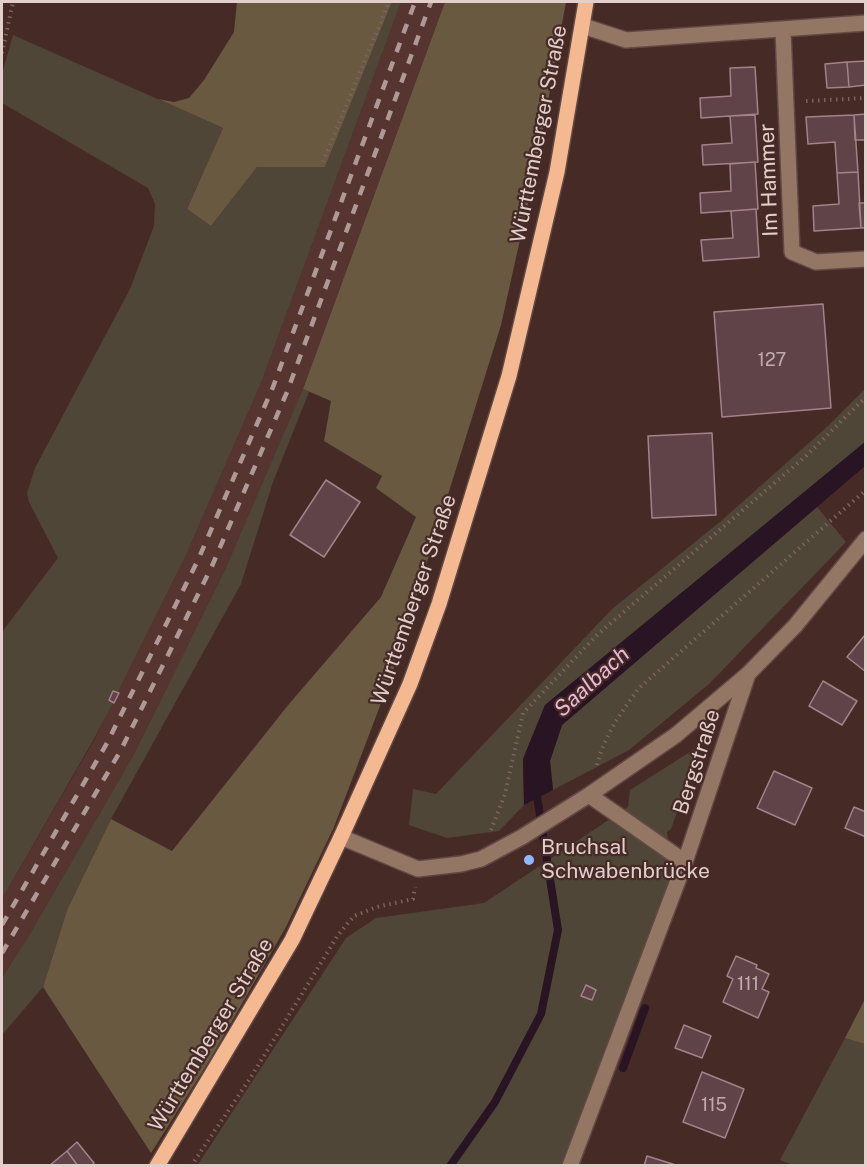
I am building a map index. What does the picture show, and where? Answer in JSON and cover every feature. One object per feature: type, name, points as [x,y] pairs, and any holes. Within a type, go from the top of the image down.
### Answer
[{"type":"main road","name":"Württemberger Straße","points":[[157,1166],[292,940],[410,684],[439,604],[509,376],[556,172],[586,2]]},
{"type":"street","points":[[583,26],[626,40],[866,23]]},
{"type":"street","name":"Im Hammer","points":[[783,30],[792,252],[816,262],[866,259]]},
{"type":"street","name":"Bergstraße","points":[[570,1166],[686,862],[748,674],[795,626],[866,539]]},
{"type":"street","points":[[341,837],[418,869],[461,864],[481,859],[566,810],[676,735],[748,674]]},
{"type":"street","points":[[589,795],[686,862]]},
{"type":"path","points":[[2,53],[13,2]]},
{"type":"path","points":[[323,162],[389,2]]},
{"type":"path","points":[[787,102],[866,98]]},
{"type":"path","points":[[481,859],[505,794],[523,713],[598,634],[798,463],[866,397]]},
{"type":"path","points":[[589,795],[600,751],[624,708],[639,688],[866,490]]},
{"type":"path","points":[[191,1166],[251,1077],[338,935],[354,916],[377,906],[413,899],[418,869]]},
{"type":"shaded area","points":[[237,2],[392,2],[325,167],[257,167],[211,226],[187,209],[223,128],[158,99],[174,102],[189,98],[204,80],[234,32]]},
{"type":"shaded area","points":[[392,2],[401,2],[261,383],[186,555],[118,692],[113,690],[108,700],[113,703],[2,899],[2,632],[58,558],[29,502],[27,493],[35,468],[130,289],[154,226],[155,204],[148,188],[2,103],[2,74],[13,35],[223,128],[187,209],[211,226],[257,167],[325,167]]},
{"type":"shaded area","points":[[401,2],[445,2],[300,397],[224,572],[133,756],[2,978],[2,899],[96,737],[112,703],[108,701],[113,690],[118,692],[186,555],[261,383]]},
{"type":"shaded area","points":[[445,2],[566,2],[536,168],[501,325],[391,677],[334,827],[286,927],[209,1061],[151,1153],[43,987],[67,910],[111,819],[172,851],[289,704],[381,597],[416,517],[376,488],[382,476],[324,441],[331,401],[303,389]]},
{"type":"shaded area","points":[[303,389],[309,392],[273,482],[241,584],[111,819],[67,910],[43,987],[2,1035],[2,978],[133,756],[224,572]]},
{"type":"shaded area","points":[[865,389],[865,442],[545,705],[523,759],[524,805],[499,831],[447,838],[409,825],[413,789],[436,794],[612,609],[721,521],[829,425]]},
{"type":"shaded area","points":[[817,507],[846,542],[709,684],[629,750],[553,790],[550,761],[562,725]]},
{"type":"shaded area","points":[[701,745],[671,829],[667,832],[673,872],[562,1165],[197,1166],[346,938],[376,918],[484,903],[628,807],[630,790]]},
{"type":"shaded area","points":[[865,999],[865,1044],[845,1038]]},
{"type":"shaded area","points":[[845,1038],[865,1044],[865,1165],[793,1165],[780,1160]]},
{"type":"water","points":[[865,442],[865,466],[562,725],[550,761],[553,790],[524,805],[523,759],[545,705]]},
{"type":"building","points":[[866,61],[866,85],[849,87],[847,62]]},
{"type":"building","points":[[847,62],[849,87],[827,88],[825,64]]},
{"type":"building","points":[[755,67],[758,114],[701,118],[700,98],[731,96],[730,68]]},
{"type":"building","points":[[866,114],[866,140],[855,140],[854,115]]},
{"type":"building","points":[[755,115],[758,162],[703,165],[702,145],[732,143],[730,116]]},
{"type":"building","points":[[854,115],[858,172],[837,173],[835,142],[808,144],[806,117]]},
{"type":"building","points":[[755,162],[758,209],[701,213],[700,193],[731,191],[730,164]]},
{"type":"building","points":[[858,172],[861,228],[814,231],[813,206],[839,204],[837,173]]},
{"type":"building","points":[[859,203],[866,203],[866,228],[861,228]]},
{"type":"building","points":[[756,209],[759,257],[703,261],[701,240],[733,238],[731,211]]},
{"type":"building","points":[[823,304],[831,408],[722,417],[714,312]]},
{"type":"building","points":[[712,433],[716,515],[652,518],[648,436]]},
{"type":"building","points":[[326,480],[360,502],[324,557],[290,535]]},
{"type":"building","points":[[866,635],[866,672],[847,657]]},
{"type":"building","points":[[823,681],[857,701],[842,725],[809,706]]},
{"type":"building","points":[[113,691],[119,693],[114,703],[109,700]]},
{"type":"building","points":[[774,771],[812,788],[795,825],[757,808]]},
{"type":"building","points":[[854,807],[866,812],[866,837],[845,828]]},
{"type":"building","points":[[736,956],[757,965],[756,968],[769,974],[762,989],[769,992],[758,1018],[723,1002],[733,979],[727,976]]},
{"type":"building","points":[[586,985],[596,990],[592,1000],[581,996]]},
{"type":"building","points":[[684,1025],[711,1036],[702,1058],[675,1048]]},
{"type":"building","points":[[702,1072],[744,1089],[725,1138],[683,1122]]},
{"type":"building","points":[[77,1142],[94,1163],[92,1166],[78,1166],[67,1151]]},
{"type":"building","points":[[67,1151],[78,1166],[49,1166]]},
{"type":"building","points":[[647,1156],[679,1166],[644,1166]]},
{"type":"waterway","name":"Saalbach","points":[[450,1166],[495,1102],[541,1014],[558,930],[536,790]]},
{"type":"waterway","points":[[623,1068],[645,1008]]},
{"type":"railway","points":[[2,925],[107,743],[198,560],[273,387],[415,2]]},
{"type":"railway","points":[[2,953],[121,750],[212,566],[287,392],[431,2]]},
{"type":"place","name":"Bruchsal Schwabenbrücke","points":[[529,860]]}]
